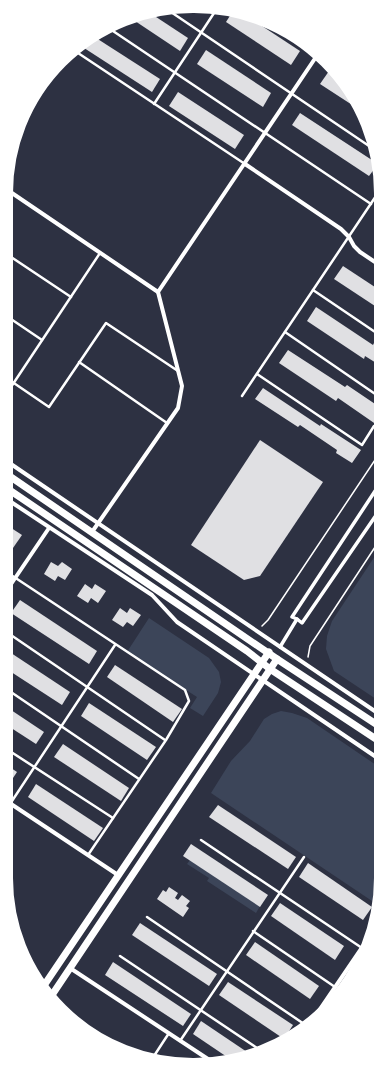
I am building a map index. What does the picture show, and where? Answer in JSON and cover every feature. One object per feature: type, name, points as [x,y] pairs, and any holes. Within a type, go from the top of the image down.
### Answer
[{"type":"main road","points":[[12,478],[375,723]]},
{"type":"main road","points":[[12,492],[247,651],[270,669],[375,738]]},
{"type":"main road","points":[[46,982],[269,652]]},
{"type":"main road","points":[[54,993],[277,658]]},
{"type":"street","points":[[158,292],[315,59]]},
{"type":"street","points":[[245,164],[341,228],[349,237],[354,246],[375,262]]},
{"type":"street","points":[[12,193],[158,292],[179,372],[182,386],[178,408],[97,522],[92,532]]},
{"type":"street","points":[[12,465],[375,711]]},
{"type":"street","points":[[375,491],[292,617],[297,619],[302,624],[375,517]]},
{"type":"street","points":[[12,503],[152,595],[177,622],[375,756]]},
{"type":"street","points":[[12,582],[49,528]]},
{"type":"street","points":[[280,647],[297,619]]},
{"type":"street","points":[[12,805],[118,875]]},
{"type":"street","points":[[324,1004],[358,954]]},
{"type":"street","points":[[70,968],[207,1059]]},
{"type":"lane","points":[[154,104],[214,13]]},
{"type":"lane","points":[[173,14],[369,146]]},
{"type":"lane","points":[[113,31],[371,204]]},
{"type":"lane","points":[[78,54],[245,164]]},
{"type":"lane","points":[[242,396],[375,198]]},
{"type":"lane","points":[[12,386],[100,253]]},
{"type":"lane","points":[[12,258],[71,297]]},
{"type":"lane","points":[[313,290],[375,332]]},
{"type":"lane","points":[[12,320],[42,340]]},
{"type":"lane","points":[[14,383],[49,407],[106,323],[179,372]]},
{"type":"lane","points":[[285,332],[375,394]]},
{"type":"lane","points":[[79,362],[167,423]]},
{"type":"lane","points":[[257,374],[362,445],[374,426]]},
{"type":"lane","points":[[12,576],[114,645],[185,690],[188,701],[166,740],[88,855]]},
{"type":"lane","points":[[12,636],[166,740]]},
{"type":"lane","points":[[12,801],[114,645]]},
{"type":"lane","points":[[12,693],[139,779]]},
{"type":"lane","points":[[12,753],[113,818]]},
{"type":"lane","points":[[201,840],[361,947]]},
{"type":"lane","points":[[180,1040],[304,857]]},
{"type":"lane","points":[[147,917],[302,1022]]},
{"type":"lane","points":[[253,931],[335,987]]},
{"type":"lane","points":[[120,956],[256,1047]]},
{"type":"lane","points":[[155,1055],[169,1033]]},
{"type":"path","points":[[255,630],[268,620],[375,460]]},
{"type":"path","points":[[310,667],[308,656],[310,646],[375,547]]},
{"type":"shaded area","points":[[375,556],[375,698],[334,671],[326,649],[327,636],[332,621]]},
{"type":"shaded area","points":[[149,618],[209,658],[219,672],[221,682],[218,693],[203,716],[190,708],[197,697],[127,652]]},
{"type":"shaded area","points":[[281,711],[307,718],[375,764],[375,889],[373,902],[211,793],[231,761],[250,741],[264,719]]},
{"type":"shaded area","points":[[190,860],[260,906],[256,913],[207,881],[209,878],[187,864]]},
{"type":"building","points":[[230,15],[260,25],[300,51],[291,65],[226,22]]},
{"type":"building","points":[[154,16],[188,38],[180,51],[136,22]]},
{"type":"building","points":[[98,39],[160,79],[152,92],[85,49]]},
{"type":"building","points":[[206,50],[271,93],[263,107],[197,64]]},
{"type":"building","points":[[328,72],[352,105],[320,84]]},
{"type":"building","points":[[178,92],[244,135],[235,149],[169,106]]},
{"type":"building","points":[[300,113],[372,160],[373,171],[369,176],[292,125]]},
{"type":"building","points":[[343,266],[375,287],[375,306],[334,279]]},
{"type":"building","points":[[316,307],[373,345],[375,344],[375,362],[365,356],[364,359],[307,321]]},
{"type":"building","points":[[288,350],[345,387],[347,385],[375,404],[375,424],[338,398],[336,401],[279,363]]},
{"type":"building","points":[[263,388],[320,426],[321,424],[361,450],[352,463],[336,453],[337,450],[300,425],[298,427],[255,399]]},
{"type":"building","points":[[260,440],[323,482],[260,576],[244,580],[191,545]]},
{"type":"building","points":[[12,529],[22,535],[13,548],[12,547]]},
{"type":"building","points":[[51,562],[58,566],[62,562],[72,569],[65,580],[58,576],[55,581],[44,574]]},
{"type":"building","points":[[85,584],[92,589],[95,584],[106,591],[98,603],[91,598],[88,603],[77,596]]},
{"type":"building","points":[[20,600],[97,651],[89,664],[12,614]]},
{"type":"building","points":[[120,608],[127,613],[130,608],[141,615],[133,626],[127,622],[123,627],[112,620]]},
{"type":"building","points":[[12,654],[70,692],[62,705],[12,673]]},
{"type":"building","points":[[115,665],[182,709],[173,722],[107,677]]},
{"type":"building","points":[[89,703],[156,747],[147,760],[81,716]]},
{"type":"building","points":[[12,711],[44,732],[36,744],[12,729]]},
{"type":"building","points":[[63,744],[129,788],[121,801],[54,757]]},
{"type":"building","points":[[12,769],[17,772],[12,780]]},
{"type":"building","points":[[36,784],[103,828],[94,841],[28,797]]},
{"type":"building","points":[[218,805],[296,857],[288,869],[209,817]]},
{"type":"building","points":[[191,844],[268,895],[260,907],[183,856]]},
{"type":"building","points":[[308,863],[372,907],[363,920],[299,877]]},
{"type":"building","points":[[169,887],[178,893],[175,898],[178,900],[182,895],[190,901],[186,906],[189,908],[183,917],[157,899],[163,890],[166,892]]},
{"type":"building","points":[[280,903],[344,946],[335,960],[271,916]]},
{"type":"building","points":[[140,923],[217,974],[209,986],[132,935]]},
{"type":"building","points":[[255,942],[319,986],[310,999],[246,955]]},
{"type":"building","points":[[113,962],[191,1014],[183,1026],[105,975]]},
{"type":"building","points":[[228,982],[293,1025],[289,1032],[281,1037],[219,995]]},
{"type":"building","points":[[201,1021],[246,1051],[226,1056],[193,1034]]}]
